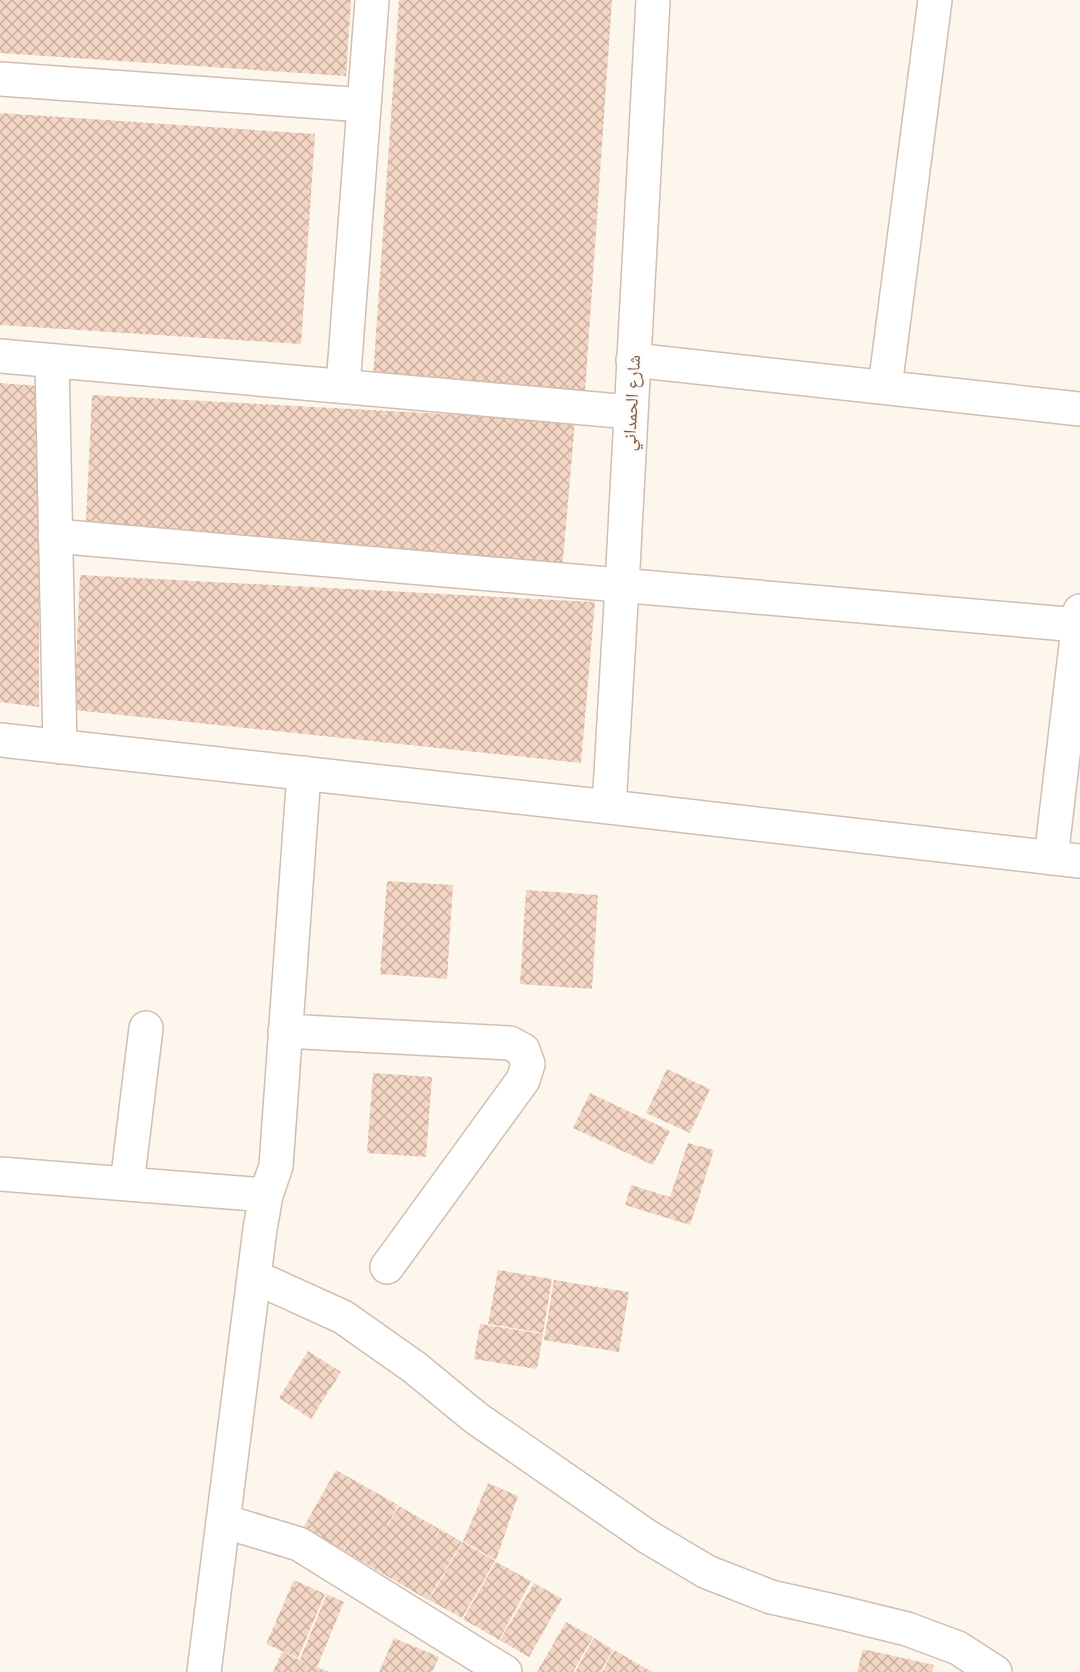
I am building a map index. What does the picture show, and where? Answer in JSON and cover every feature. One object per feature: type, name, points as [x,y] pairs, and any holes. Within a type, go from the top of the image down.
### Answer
[{"type":"street","points":[[343,386],[372,0]]},
{"type":"street","name":"شارع الحمداني","points":[[609,807],[653,0]]},
{"type":"street","points":[[885,387],[935,0]]},
{"type":"street","points":[[0,79],[364,105]]},
{"type":"street","points":[[0,356],[630,412]]},
{"type":"street","points":[[633,360],[1080,408]]},
{"type":"street","points":[[52,361],[60,747]]},
{"type":"street","points":[[0,740],[1066,860],[1079,618],[622,586],[55,536]]},
{"type":"street","points":[[204,1672],[266,1195],[276,1166],[304,773]]},
{"type":"street","points":[[127,1184],[146,1028]]},
{"type":"street","points":[[285,1031],[510,1043],[523,1050],[528,1064],[523,1080],[387,1267]]},
{"type":"street","points":[[0,1174],[266,1195]]},
{"type":"street","points":[[255,1277],[343,1317],[414,1367],[476,1418],[648,1537],[707,1572],[771,1597],[907,1629],[958,1648],[994,1672]]},
{"type":"street","points":[[223,1521],[299,1544],[505,1672]]},
{"type":"building","points":[[0,0],[351,0],[346,76],[0,53]]},
{"type":"building","points":[[399,0],[612,0],[585,391],[373,377]]},
{"type":"building","points":[[0,113],[315,134],[301,344],[0,325]]},
{"type":"building","points":[[0,383],[39,386],[39,707],[0,702]]},
{"type":"building","points":[[92,395],[575,421],[562,572],[86,522]]},
{"type":"building","points":[[80,575],[595,602],[581,763],[74,710]]},
{"type":"building","points":[[387,881],[453,885],[447,979],[380,974]]},
{"type":"building","points":[[526,890],[598,895],[592,989],[520,984]]},
{"type":"building","points":[[667,1069],[710,1089],[690,1133],[646,1113]]},
{"type":"building","points":[[373,1073],[432,1077],[426,1157],[367,1153]]},
{"type":"building","points":[[590,1093],[670,1131],[653,1165],[573,1128]]},
{"type":"building","points":[[688,1143],[714,1150],[690,1225],[625,1205],[631,1185],[670,1197]]},
{"type":"building","points":[[498,1270],[552,1279],[543,1333],[488,1324]]},
{"type":"building","points":[[554,1280],[629,1292],[619,1352],[544,1340]]},
{"type":"building","points":[[480,1324],[543,1334],[537,1369],[474,1359]]},
{"type":"building","points":[[308,1351],[341,1372],[311,1419],[279,1398]]},
{"type":"building","points":[[336,1470],[398,1505],[384,1532],[399,1506],[439,1529],[432,1543],[440,1529],[462,1542],[428,1600],[344,1551],[351,1537],[343,1551],[303,1528]]},
{"type":"building","points":[[488,1483],[518,1496],[496,1560],[463,1541]]},
{"type":"building","points":[[463,1542],[495,1561],[462,1618],[429,1600]]},
{"type":"building","points":[[496,1562],[531,1581],[499,1640],[463,1619]]},
{"type":"building","points":[[294,1580],[325,1594],[298,1658],[266,1644]]},
{"type":"building","points":[[534,1583],[562,1599],[529,1657],[500,1640]]},
{"type":"building","points":[[327,1594],[344,1602],[317,1667],[329,1672],[273,1672],[282,1652],[307,1663],[300,1659]]},
{"type":"building","points":[[566,1622],[593,1637],[573,1672],[537,1672]]},
{"type":"building","points":[[394,1638],[439,1657],[432,1672],[379,1672]]},
{"type":"building","points":[[594,1638],[613,1650],[600,1672],[575,1672]]},
{"type":"building","points":[[863,1649],[934,1665],[932,1672],[857,1672]]},
{"type":"building","points":[[614,1650],[652,1672],[602,1672]]}]
